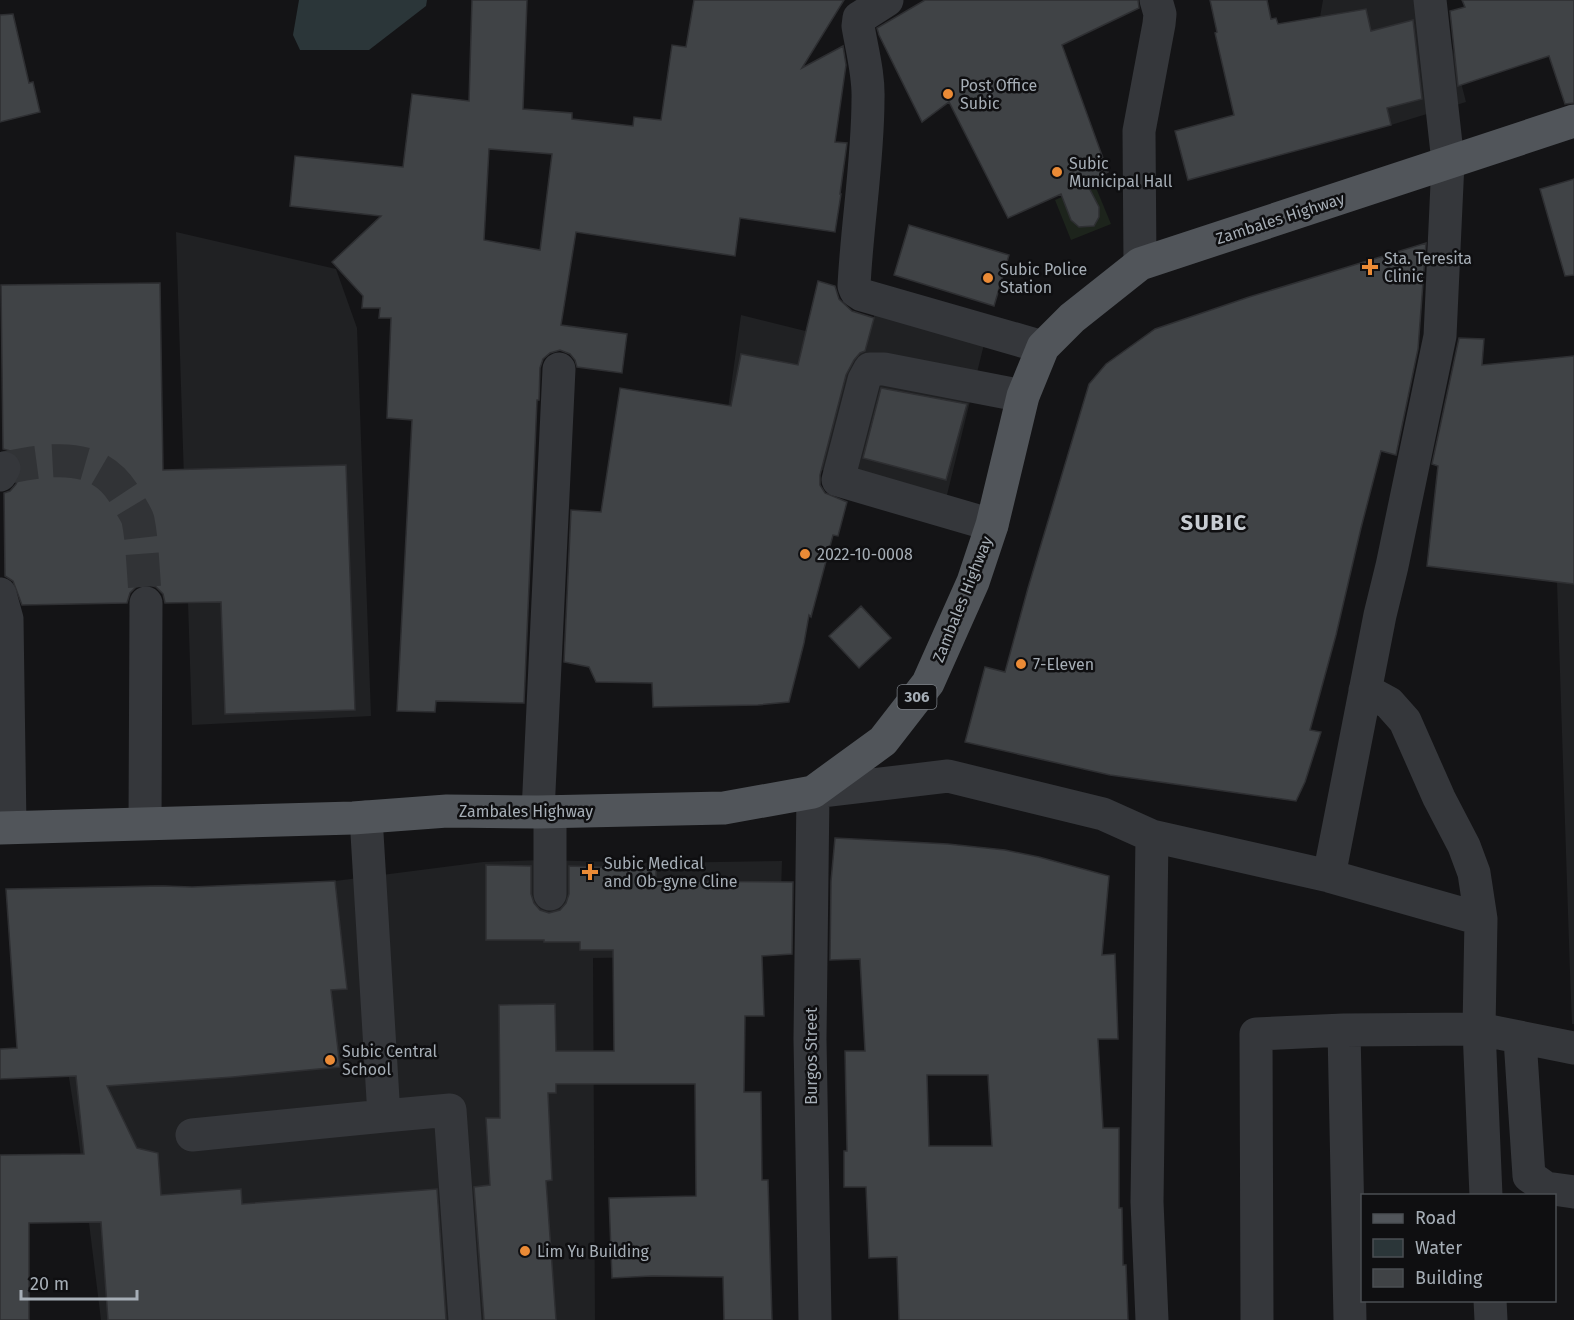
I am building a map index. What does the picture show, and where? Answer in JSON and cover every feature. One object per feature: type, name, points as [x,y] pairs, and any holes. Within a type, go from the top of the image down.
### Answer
[{"type":"main road","name":"Zambales Highway","points":[[5,827],[366,817],[447,811],[544,812],[724,808],[813,792],[883,741],[928,682],[973,582],[992,525],[1023,396],[1043,347],[1072,318],[1140,264],[1574,121]]},
{"type":"street","points":[[887,0],[859,18],[858,26],[869,97],[856,249],[854,286],[856,291],[862,295],[1043,347]]},
{"type":"street","points":[[1140,264],[1139,131],[1160,24],[1156,0]]},
{"type":"street","points":[[1329,876],[1365,690],[1440,336],[1448,162],[1430,0]]},
{"type":"street","points":[[550,894],[544,812],[559,369]]},
{"type":"street","points":[[992,525],[838,480],[864,381],[870,369],[884,369],[1023,396]]},
{"type":"street","points":[[0,594],[7,619],[5,827]]},
{"type":"street","points":[[145,823],[146,603]]},
{"type":"street","points":[[1365,690],[1389,703],[1405,721],[1439,798],[1464,846],[1474,873],[1481,919],[1479,1029],[1486,1194]]},
{"type":"street","points":[[813,792],[948,776],[1103,814],[1152,836],[1329,876],[1481,919]]},
{"type":"street","name":"Burgos Street","points":[[813,792],[810,1039],[815,1320]]},
{"type":"street","points":[[366,817],[384,1116]]},
{"type":"street","points":[[1152,836],[1147,1202],[1152,1320]]},
{"type":"street","points":[[1257,1320],[1256,1034],[1344,1030],[1479,1029],[1574,1048]]},
{"type":"street","points":[[1344,1030],[1350,1320]]},
{"type":"street","points":[[1520,1039],[1530,1176],[1546,1188],[1574,1192]]},
{"type":"street","points":[[192,1135],[450,1110],[465,1320]]},
{"type":"street","points":[[1490,1302],[1491,1320]]},
{"type":"shaded area","points":[[1323,0],[1440,0],[1466,102],[1391,125],[1366,9],[1320,17]]},
{"type":"shaded area","points":[[1094,183],[1111,224],[1071,240],[1055,200]]},
{"type":"shaded area","points":[[176,232],[336,269],[357,328],[371,716],[192,725]]},
{"type":"shaded area","points":[[879,297],[987,332],[945,503],[723,444],[741,315],[866,346]]},
{"type":"shaded area","points":[[1574,581],[1574,1024],[1572,1024],[1557,582]]},
{"type":"shaded area","name":"Subic Central School","points":[[541,860],[657,863],[782,861],[779,955],[593,958],[595,1320],[101,1320],[78,1134],[61,1028],[48,888],[155,885],[192,887],[335,881],[483,862]]},
{"type":"water","points":[[299,0],[427,0],[426,6],[369,50],[300,50],[293,35]]},
{"type":"building","points":[[472,0],[527,0],[523,109],[572,113],[572,119],[633,126],[634,117],[661,120],[672,45],[686,47],[694,0],[844,0],[802,68],[843,46],[846,65],[835,142],[847,143],[835,232],[740,218],[735,256],[576,232],[561,325],[627,334],[622,373],[577,367],[570,354],[560,350],[550,353],[543,359],[540,368],[524,703],[436,701],[435,712],[397,711],[412,420],[387,418],[391,318],[379,318],[380,308],[362,308],[363,296],[332,262],[381,216],[290,206],[295,156],[403,167],[412,94],[469,101]],"holes":[[[489,149],[552,154],[540,250],[484,240]]]},
{"type":"building","points":[[925,0],[1138,0],[1139,8],[1062,45],[1108,172],[1086,182],[1099,207],[1099,217],[1094,226],[1079,227],[1071,220],[1061,194],[1008,218],[949,102],[922,122],[877,28]]},
{"type":"building","points":[[1210,0],[1267,0],[1271,19],[1276,18],[1278,24],[1366,9],[1371,31],[1413,20],[1422,99],[1387,108],[1391,125],[1188,180],[1175,131],[1234,115],[1215,33],[1217,32]]},
{"type":"building","points":[[1462,0],[1574,0],[1574,103],[1565,104],[1549,56],[1458,86],[1450,11],[1465,7]]},
{"type":"building","points":[[13,14],[29,83],[33,82],[40,112],[0,122],[0,15]]},
{"type":"building","points":[[1574,179],[1574,275],[1565,276],[1540,189]]},
{"type":"building","points":[[909,225],[1009,255],[994,306],[894,275]]},
{"type":"building","points":[[1426,243],[1418,349],[1396,455],[1381,451],[1310,730],[1321,732],[1305,782],[1296,801],[1110,775],[965,742],[985,667],[1005,672],[1089,384],[1106,364],[1155,329],[1249,297]]},
{"type":"building","points":[[818,281],[835,286],[839,299],[852,311],[874,318],[865,351],[854,360],[846,375],[820,475],[820,485],[825,493],[847,502],[838,536],[833,535],[811,617],[809,615],[789,702],[758,705],[653,707],[652,683],[596,682],[589,667],[564,662],[571,510],[601,512],[620,388],[731,406],[741,354],[798,365]]},
{"type":"building","points":[[160,283],[163,470],[346,465],[355,710],[225,714],[221,602],[165,603],[163,594],[156,587],[146,584],[136,587],[130,593],[127,603],[22,605],[13,581],[5,576],[4,493],[10,491],[16,484],[23,467],[14,452],[3,449],[1,285]]},
{"type":"building","points":[[1459,338],[1484,339],[1482,365],[1574,356],[1574,584],[1427,566],[1438,466],[1432,464]]},
{"type":"building","points":[[881,388],[967,404],[946,480],[863,458]]},
{"type":"building","points":[[861,606],[891,638],[859,668],[829,636]]},
{"type":"building","points":[[835,838],[948,844],[1005,850],[1109,876],[1102,955],[1115,954],[1118,1039],[1098,1039],[1103,1128],[1119,1128],[1119,1208],[1122,1208],[1123,1265],[1126,1265],[1128,1320],[899,1320],[897,1257],[869,1258],[866,1187],[844,1187],[844,1151],[847,1151],[845,1051],[865,1051],[860,959],[830,960],[831,881]],"holes":[[[927,1075],[988,1075],[992,1146],[929,1146]]]},
{"type":"building","points":[[486,865],[531,866],[531,894],[534,903],[540,910],[549,913],[560,910],[566,903],[569,894],[569,866],[656,869],[656,881],[793,882],[792,954],[762,956],[764,1016],[745,1016],[744,1092],[761,1092],[762,1180],[768,1180],[772,1320],[724,1320],[723,1277],[612,1278],[609,1198],[696,1196],[695,1084],[556,1084],[556,1093],[548,1093],[552,1180],[546,1181],[556,1320],[484,1320],[474,1187],[490,1185],[486,1118],[500,1118],[499,1005],[555,1004],[556,1051],[614,1051],[613,950],[580,950],[580,942],[486,940]]},
{"type":"building","points":[[335,881],[347,989],[331,990],[340,1067],[107,1086],[137,1148],[158,1153],[161,1195],[241,1189],[242,1204],[437,1189],[446,1320],[108,1320],[101,1222],[29,1223],[29,1320],[0,1320],[0,1155],[84,1154],[76,1076],[0,1079],[0,1049],[17,1048],[6,889],[192,887]]},
{"type":"tunnel","points":[[4,468],[40,462],[73,461],[103,472],[116,483],[138,520],[146,603]]},
{"type":"place","name":"Post Office Subic","points":[[948,94]]},
{"type":"place","name":"Subic Municipal Hall","points":[[1057,172]]},
{"type":"place","name":"Sta. Teresita Clinic","points":[[1370,267]]},
{"type":"place","name":"Subic Police Station","points":[[988,278]]},
{"type":"place","name":"2022-10-0008","points":[[805,554]]},
{"type":"place","name":"7-Eleven","points":[[1021,664]]},
{"type":"place","name":"Subic Medical and Ob-gyne Cline","points":[[590,872]]},
{"type":"place","name":"Subic Central School","points":[[330,1060]]},
{"type":"place","name":"Lim Yu Building","points":[[525,1251]]},
{"type":"district","name":"SUBIC","points":[[1214,522]]}]
